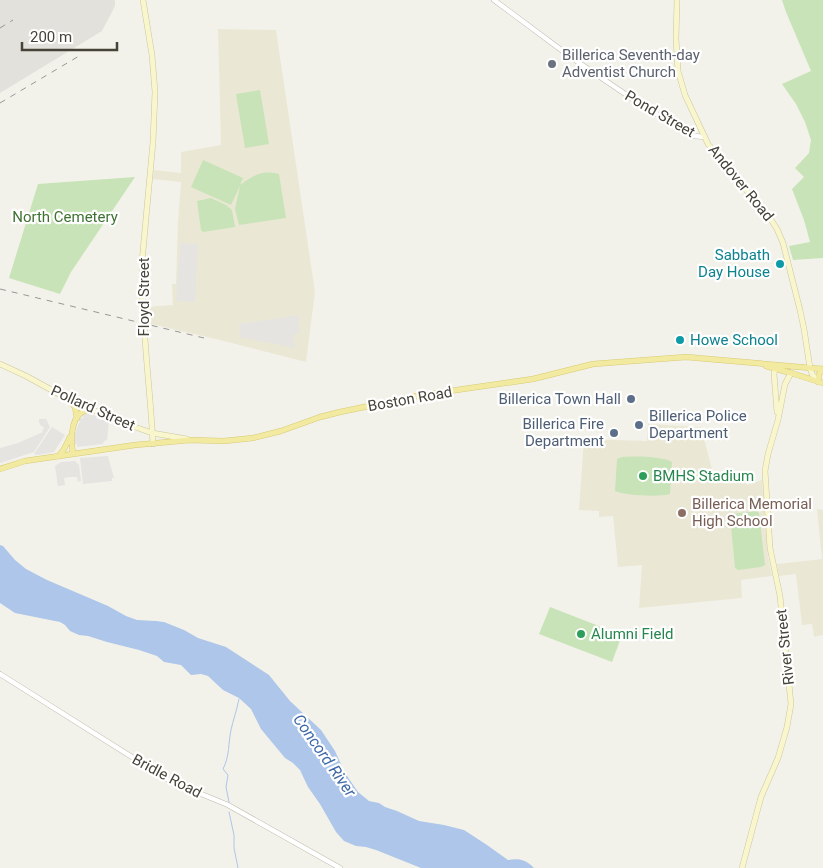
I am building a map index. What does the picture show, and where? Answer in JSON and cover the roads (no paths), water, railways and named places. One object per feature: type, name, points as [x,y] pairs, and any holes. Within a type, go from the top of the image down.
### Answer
[{"type":"main road","name":"Floyd Street","points":[[143,0],[150,37],[155,90],[153,150],[142,278],[144,333],[153,444]]},
{"type":"main road","name":"Andover Road","points":[[677,0],[676,39],[678,71],[688,103],[708,144],[768,214],[777,229],[783,243],[799,305],[810,368]]},
{"type":"main road","name":"Boston Road","points":[[0,469],[26,461],[136,445],[190,440],[224,441],[253,438],[340,412],[422,395],[534,379],[593,364],[686,357],[753,362],[776,367],[823,369]]},
{"type":"main road","name":"Pollard Street","points":[[0,364],[93,410],[152,433],[190,440]]},
{"type":"main road","points":[[776,367],[820,382]]},
{"type":"main road","name":"River Street","points":[[776,367],[778,420]]},
{"type":"main road","points":[[810,368],[812,374],[820,382]]},
{"type":"main road","points":[[820,382],[819,374],[823,369]]},
{"type":"main road","name":"River Street","points":[[742,868],[761,797],[778,758],[791,704],[780,596],[770,548],[765,471],[785,384],[791,373]]},
{"type":"main road","points":[[68,399],[76,408],[77,418]]},
{"type":"main road","points":[[60,456],[79,414],[84,411],[93,410]]},
{"type":"main road","points":[[142,429],[151,421]]},
{"type":"main road","points":[[71,435],[73,454]]},
{"type":"street","name":"Pond Street","points":[[494,0],[572,58],[643,106],[694,136],[705,137]]},
{"type":"street","name":"Bridle Road","points":[[0,674],[170,781],[228,806],[340,868]]},
{"type":"water","name":"Concord River","points":[[0,545],[26,569],[126,616],[137,620],[164,622],[198,638],[226,647],[269,675],[290,701],[321,730],[335,751],[345,773],[358,792],[369,801],[379,803],[419,821],[464,830],[508,860],[522,860],[534,868],[421,868],[376,850],[356,846],[344,841],[336,832],[308,787],[300,770],[285,758],[261,729],[251,709],[239,698],[223,690],[208,676],[201,674],[191,675],[181,665],[164,662],[157,656],[139,650],[79,635],[70,631],[60,622],[15,613],[0,603]]},
{"type":"waterway","points":[[229,802],[226,787],[228,775],[223,769],[227,759],[231,730],[239,699]]},
{"type":"waterway","points":[[229,812],[238,868]]},
{"type":"railway","points":[[0,28],[13,20]]},
{"type":"railway","points":[[0,103],[79,56]]},
{"type":"railway","points":[[0,289],[204,338]]},
{"type":"place","name":"Billerica Seventh-day Adventist Church","points":[[552,64]]},
{"type":"place","name":"Sabbath Day House","points":[[780,264]]},
{"type":"place","name":"Howe School","points":[[680,340]]},
{"type":"place","name":"Billerica Town Hall","points":[[631,399]]},
{"type":"place","name":"Billerica Police Department","points":[[639,425]]},
{"type":"place","name":"Billerica Fire Department","points":[[614,433]]},
{"type":"place","name":"BMHS Stadium","points":[[643,476]]},
{"type":"place","name":"Billerica Memorial High School","points":[[682,513]]},
{"type":"place","name":"Alumni Field","points":[[581,634]]},
{"type":"park label","name":"North Cemetery","points":[[65,217]]}]
